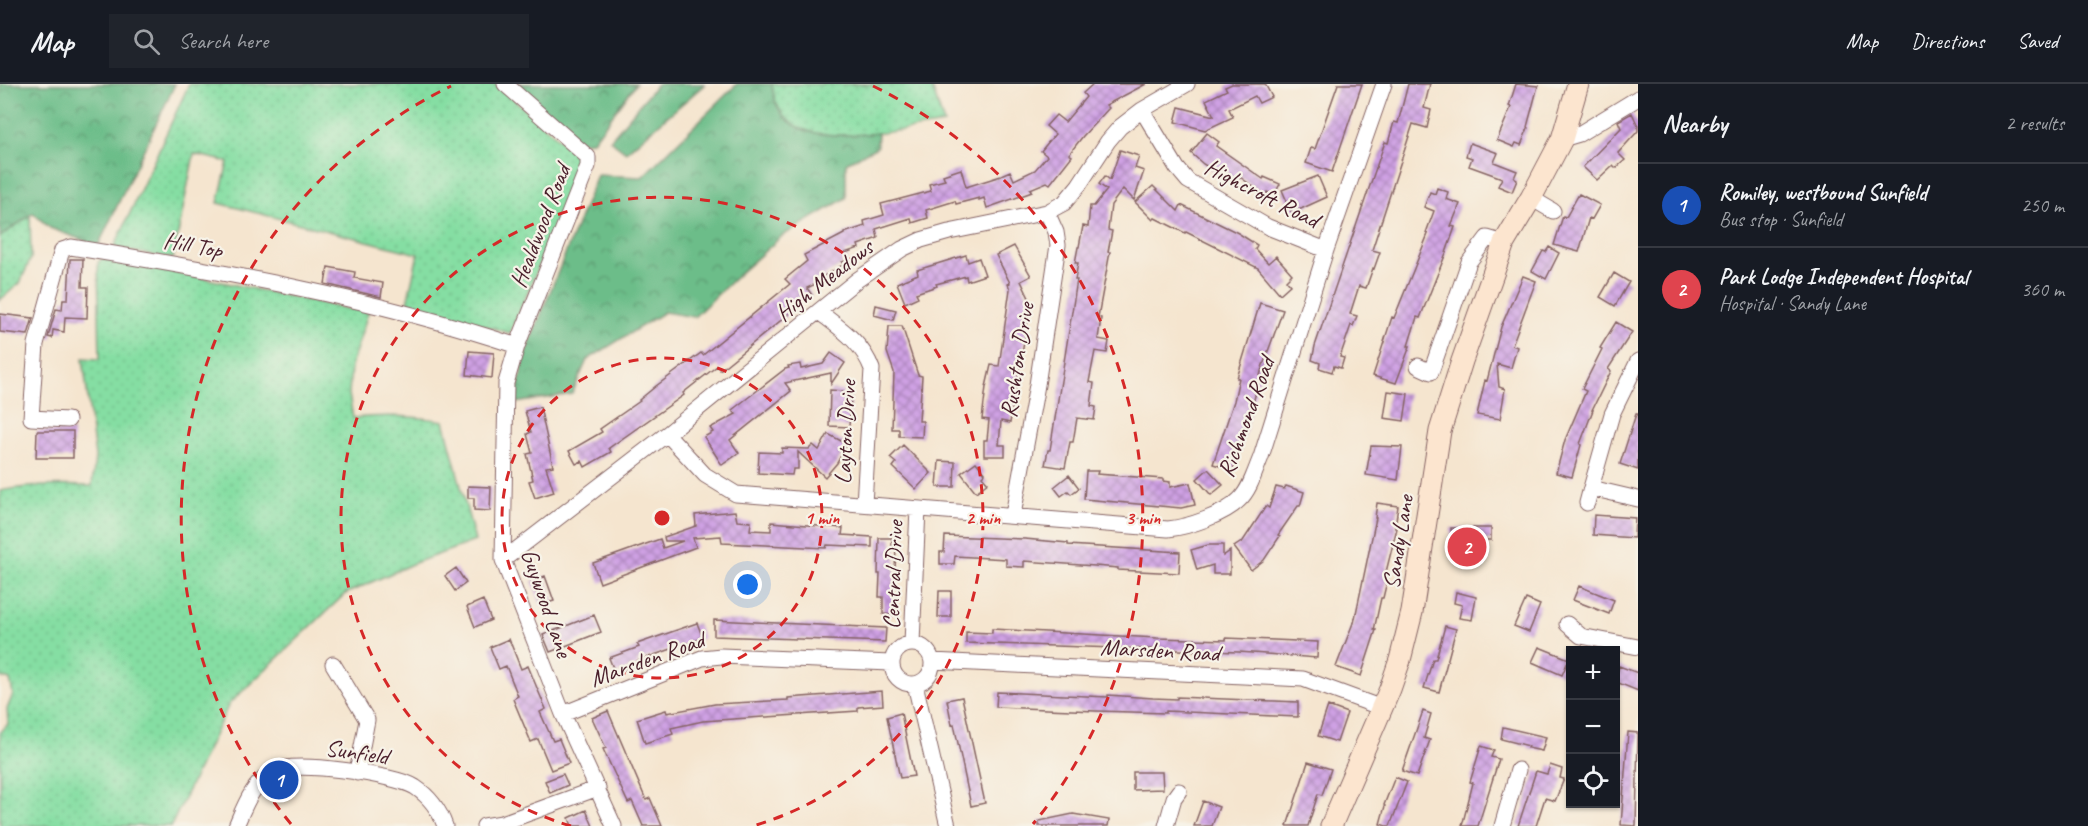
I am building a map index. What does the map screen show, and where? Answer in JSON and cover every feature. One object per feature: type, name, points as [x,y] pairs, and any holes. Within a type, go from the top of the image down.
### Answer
[{"type":"street","name":"Healdwood Road","points":[[505,84],[588,156],[588,166],[517,346]]},
{"type":"street","name":"High Meadows","points":[[503,560],[667,434],[857,280],[902,249],[921,240],[1047,212],[1064,203],[1120,127],[1142,110],[1187,84]]},
{"type":"street","name":"Richmond Road","points":[[667,434],[705,475],[736,494],[1168,528],[1185,527],[1212,516],[1239,500],[1251,481],[1261,457],[1326,250],[1384,84]]},
{"type":"street","name":"Sandy Lane","points":[[1331,826],[1382,708],[1400,660],[1412,612],[1440,431],[1501,252],[1531,198],[1571,136],[1578,84]]},
{"type":"street","points":[[1571,136],[1638,98]]},
{"type":"street","name":"Highcroft Road","points":[[1142,110],[1177,168],[1188,181],[1268,227],[1326,250]]},
{"type":"street","points":[[1531,198],[1553,211]]},
{"type":"street","name":"Rushton Drive","points":[[1013,515],[1037,385],[1058,245],[1056,232],[1047,212]]},
{"type":"street","points":[[1418,366],[1431,372],[1469,262],[1487,238],[1501,252]]},
{"type":"street","name":"Hill Top","points":[[68,420],[31,418],[36,344],[62,250],[71,247],[243,278],[393,309],[517,346]]},
{"type":"street","name":"Layton Drive","points":[[819,312],[857,343],[867,356],[872,369],[864,504]]},
{"type":"street","name":"Guywood Lane","points":[[517,346],[506,383],[503,560],[563,714],[614,826]]},
{"type":"street","points":[[1638,361],[1612,414],[1589,495],[1638,499]]},
{"type":"street","name":"Central Drive","points":[[912,643],[918,509]]},
{"type":"street","points":[[1567,624],[1581,636],[1638,647]]},
{"type":"street","name":"Central Drive","points":[[915,684],[906,684],[892,672],[891,663],[897,648],[912,643],[926,648],[932,661]]},
{"type":"street","name":"Marsden Road","points":[[563,714],[702,658],[721,656],[891,663]]},
{"type":"street","points":[[932,661],[928,676],[915,684],[948,826]]},
{"type":"street","name":"Marsden Road","points":[[932,661],[1303,679],[1382,708]]},
{"type":"street","points":[[333,664],[367,720],[357,773]]},
{"type":"street","name":"Sunfield","points":[[236,826],[252,791],[275,770],[295,767],[314,767],[357,773],[412,785],[429,798],[440,813],[445,826]]},
{"type":"street","points":[[1502,826],[1518,770]]},
{"type":"street","points":[[484,826],[502,823],[598,788]]},
{"type":"street","points":[[1166,826],[1174,798],[1179,790]]},
{"type":"green space","points":[[0,84],[175,84],[98,246],[50,228],[33,213],[0,237]]},
{"type":"green space","points":[[189,84],[496,84],[581,158],[580,171],[510,333],[452,316],[406,307],[418,254],[218,203],[228,162],[194,154],[173,259],[114,248]]},
{"type":"green space","points":[[514,84],[636,84],[593,141],[579,142]]},
{"type":"green space","points":[[657,84],[705,84],[626,152],[610,140]]},
{"type":"green space","points":[[737,84],[772,84],[776,103],[784,117],[810,132],[826,135],[878,133],[877,147],[846,163],[846,198],[782,236],[694,317],[664,312],[587,360],[572,394],[515,403],[525,354],[597,175],[642,177]]},
{"type":"green space","points":[[772,84],[931,84],[944,124],[858,135],[812,132],[794,126],[781,115],[775,104]]},
{"type":"green space","points":[[30,215],[31,258],[20,283],[0,300],[0,237]]},
{"type":"green space","points":[[105,257],[348,309],[369,310],[351,366],[349,394],[353,418],[399,416],[444,421],[475,541],[412,564],[345,594],[229,704],[171,826],[0,826],[0,733],[8,724],[7,709],[13,694],[10,680],[0,677],[0,491],[46,486],[92,486],[95,457],[83,358],[100,359],[98,262]]},
{"type":"building","points":[[1093,84],[1146,84],[1106,105],[1109,108],[1069,154],[1072,156],[1050,184],[1047,182],[1030,189],[1032,192],[987,208],[984,198],[956,204],[955,201],[926,210],[928,218],[912,223],[911,218],[876,229],[878,238],[858,245],[859,248],[845,253],[848,260],[842,262],[843,265],[824,276],[826,279],[807,288],[812,295],[720,370],[717,366],[683,393],[684,395],[609,448],[611,452],[585,467],[582,461],[576,464],[569,451],[602,432],[600,429],[701,353],[703,355],[790,284],[785,279],[807,261],[804,255],[844,233],[865,226],[864,221],[884,215],[881,204],[931,191],[929,184],[945,180],[943,175],[961,169],[966,187],[1010,171],[1014,180],[1035,170],[1047,156],[1041,151],[1055,134],[1046,126],[1056,115],[1065,122],[1086,97],[1083,93]]},
{"type":"building","points":[[1232,84],[1265,84],[1272,97],[1259,103],[1255,96],[1229,109],[1233,117],[1205,130],[1175,122],[1179,107],[1214,116],[1206,100],[1227,90],[1225,87]]},
{"type":"building","points":[[1338,84],[1362,84],[1332,172],[1306,163],[1311,148],[1315,149]]},
{"type":"building","points":[[1408,84],[1430,84],[1424,108],[1431,110],[1427,128],[1413,124],[1372,250],[1380,252],[1366,288],[1359,286],[1350,314],[1357,316],[1353,326],[1351,325],[1340,357],[1344,358],[1341,368],[1334,366],[1332,372],[1319,368],[1320,363],[1312,360],[1315,346],[1385,142],[1388,143],[1394,122],[1398,123]]},
{"type":"building","points":[[1516,84],[1538,86],[1528,128],[1521,145],[1516,143],[1514,147],[1497,140],[1511,107],[1509,106]]},
{"type":"building","points":[[1632,113],[1638,131],[1618,153],[1625,160],[1616,168],[1613,165],[1597,180],[1583,167],[1621,128],[1618,121]]},
{"type":"building","points":[[1207,133],[1219,142],[1216,146],[1263,179],[1264,177],[1280,184],[1274,195],[1267,192],[1266,196],[1240,177],[1236,183],[1219,170],[1217,173],[1203,164],[1191,153]]},
{"type":"building","points":[[1470,143],[1498,153],[1494,162],[1517,171],[1514,178],[1517,180],[1512,192],[1498,186],[1502,178],[1469,166],[1472,158],[1466,156]]},
{"type":"building","points":[[1120,150],[1139,156],[1135,168],[1144,171],[1134,200],[1123,189],[1111,205],[1108,230],[1112,231],[1108,252],[1110,252],[1098,317],[1101,318],[1098,339],[1109,341],[1107,353],[1095,351],[1089,382],[1094,383],[1091,406],[1096,407],[1094,420],[1077,418],[1065,468],[1045,465],[1048,450],[1050,450],[1077,280],[1075,280],[1078,263],[1075,263],[1083,226],[1088,227],[1090,206],[1094,206],[1107,190],[1099,184],[1105,176],[1110,180]]},
{"type":"building","points":[[1318,176],[1327,197],[1292,213],[1282,190]]},
{"type":"building","points":[[1153,186],[1178,211],[1181,205],[1257,245],[1255,249],[1268,263],[1276,256],[1292,274],[1286,280],[1290,285],[1280,294],[1258,268],[1186,232],[1155,218],[1153,220],[1135,202]]},
{"type":"building","points":[[1437,188],[1448,192],[1446,199],[1460,204],[1451,226],[1455,227],[1446,253],[1420,318],[1417,317],[1408,346],[1410,346],[1396,383],[1373,376],[1392,317],[1394,318],[1428,234],[1426,233],[1434,211],[1424,207],[1430,192],[1435,194]]},
{"type":"building","points":[[1579,194],[1600,205],[1592,219],[1589,218],[1579,252],[1554,245],[1563,216],[1566,217]]},
{"type":"building","points":[[1014,246],[1031,276],[1021,281],[1029,298],[1027,325],[1010,423],[1001,421],[999,445],[1005,445],[1005,456],[984,456],[984,440],[987,440],[989,420],[982,419],[986,387],[991,365],[999,366],[1010,289],[1008,284],[1010,283],[996,255]]},
{"type":"building","points":[[1549,247],[1559,253],[1546,279],[1532,271],[1543,251],[1546,252]]},
{"type":"building","points":[[966,255],[968,262],[979,258],[985,275],[967,281],[966,276],[936,284],[937,286],[916,293],[918,297],[905,303],[897,283],[918,274],[917,270]]},
{"type":"building","points":[[70,259],[83,259],[82,287],[88,287],[87,318],[65,317],[64,332],[53,330],[52,338],[48,337],[56,309],[62,310],[63,299],[68,299]]},
{"type":"building","points":[[328,267],[355,272],[354,278],[383,283],[381,297],[325,284]]},
{"type":"building","points":[[1614,273],[1629,282],[1615,306],[1600,297]]},
{"type":"building","points":[[1523,276],[1536,281],[1512,345],[1517,347],[1511,368],[1497,364],[1499,387],[1505,389],[1500,419],[1477,415],[1501,327]]},
{"type":"building","points":[[1260,303],[1283,310],[1262,368],[1244,439],[1233,470],[1213,464],[1234,401],[1239,378],[1237,378]]},
{"type":"building","points":[[876,305],[896,310],[893,320],[874,315]]},
{"type":"building","points":[[0,314],[33,318],[28,335],[0,332]]},
{"type":"building","points":[[1616,322],[1632,332],[1608,369],[1611,371],[1592,410],[1572,477],[1556,473],[1565,440],[1586,391],[1582,389],[1602,349],[1600,348]]},
{"type":"building","points":[[889,326],[902,326],[918,375],[922,376],[919,421],[923,421],[922,437],[899,436],[899,429],[892,429],[894,372],[887,352]]},
{"type":"building","points":[[469,351],[494,353],[492,378],[467,375]]},
{"type":"building","points":[[831,353],[845,363],[831,384],[831,373],[785,383],[791,391],[730,440],[739,453],[722,465],[704,437],[713,432],[710,428],[736,414],[732,410],[789,368],[788,366],[800,364],[801,369],[823,364]]},
{"type":"building","points":[[830,390],[843,391],[843,396],[851,397],[849,427],[829,426]]},
{"type":"building","points":[[1388,391],[1408,394],[1404,421],[1384,418]]},
{"type":"building","points":[[540,407],[553,466],[546,467],[554,492],[535,498],[529,481],[533,480],[527,454],[532,453],[527,434],[531,432],[525,411]]},
{"type":"building","points":[[1636,414],[1638,414],[1638,470],[1620,464]]},
{"type":"building","points":[[37,431],[73,431],[73,458],[36,458]]},
{"type":"building","points":[[828,434],[847,444],[837,463],[825,477],[798,452],[798,469],[793,469],[792,475],[758,473],[759,452],[782,453],[782,448],[809,449],[813,445],[819,450]]},
{"type":"building","points":[[903,445],[931,473],[916,489],[893,467],[896,463],[890,458]]},
{"type":"building","points":[[1371,446],[1402,447],[1398,480],[1366,475]]},
{"type":"building","points":[[939,461],[955,462],[954,487],[937,487]]},
{"type":"building","points":[[976,462],[985,473],[982,476],[988,483],[976,492],[961,473]]},
{"type":"building","points":[[1208,469],[1223,485],[1211,495],[1197,479]]},
{"type":"building","points":[[1086,471],[1098,471],[1097,474],[1163,479],[1163,481],[1170,482],[1170,487],[1190,483],[1195,505],[1181,508],[1084,499]]},
{"type":"building","points":[[1069,475],[1079,488],[1071,494],[1068,491],[1061,496],[1054,487]]},
{"type":"building","points":[[468,486],[491,487],[490,511],[474,510],[474,498],[468,498]]},
{"type":"building","points":[[1286,486],[1304,492],[1300,506],[1278,535],[1280,536],[1264,560],[1251,570],[1234,547],[1243,541],[1266,506],[1269,508],[1276,487],[1284,489]]},
{"type":"building","points":[[1377,503],[1398,506],[1395,528],[1397,528],[1385,576],[1388,577],[1383,598],[1381,598],[1374,630],[1376,630],[1361,676],[1336,667],[1354,623],[1376,518]]},
{"type":"building","points":[[735,511],[737,521],[751,522],[750,530],[771,531],[771,522],[843,528],[842,535],[872,537],[872,547],[827,545],[826,548],[722,543],[721,536],[693,538],[696,547],[600,583],[593,563],[660,539],[663,548],[683,541],[665,541],[664,537],[696,526],[695,515]]},
{"type":"building","points":[[1594,515],[1635,518],[1634,538],[1593,535]]},
{"type":"building","points":[[1451,528],[1491,528],[1491,540],[1477,540],[1477,554],[1457,555],[1457,541],[1452,541]]},
{"type":"building","points":[[945,536],[1025,539],[1068,543],[1068,545],[1180,552],[1179,573],[1024,561],[1024,567],[1006,566],[1006,559],[955,556],[954,564],[940,564],[940,552],[944,552]]},
{"type":"building","points":[[879,538],[892,538],[892,546],[896,547],[893,615],[883,614],[883,597],[879,597]]},
{"type":"building","points":[[1208,545],[1223,545],[1223,556],[1230,551],[1230,574],[1213,574],[1213,565],[1197,570],[1191,550]]},
{"type":"building","points":[[456,568],[466,583],[455,591],[445,576]]},
{"type":"building","points":[[545,576],[554,601],[541,605],[532,581]]},
{"type":"building","points":[[1579,586],[1614,600],[1609,614],[1573,600]]},
{"type":"building","points":[[939,591],[951,591],[951,617],[938,617]]},
{"type":"building","points":[[1456,592],[1476,597],[1472,620],[1459,618],[1462,605],[1454,603]]},
{"type":"building","points":[[1526,599],[1540,605],[1529,632],[1514,626]]},
{"type":"building","points":[[483,600],[491,620],[475,627],[467,607]]},
{"type":"building","points":[[594,615],[601,632],[550,652],[543,635]]},
{"type":"building","points":[[714,620],[886,628],[885,642],[714,636]]},
{"type":"building","points":[[697,623],[703,638],[637,661],[638,665],[615,673],[609,658],[639,647],[637,644]]},
{"type":"building","points":[[1445,626],[1456,629],[1439,692],[1424,688],[1433,659],[1436,659]]},
{"type":"building","points":[[992,629],[1157,638],[1318,642],[1317,658],[1239,652],[966,643],[966,632],[992,633]]},
{"type":"building","points":[[509,639],[521,669],[528,666],[546,709],[540,712],[553,741],[559,739],[569,763],[551,770],[538,739],[531,742],[513,699],[518,696],[506,666],[499,669],[490,647]]},
{"type":"building","points":[[1539,647],[1566,658],[1566,666],[1562,675],[1532,662]]},
{"type":"building","points":[[1620,666],[1638,673],[1638,691],[1620,684]]},
{"type":"building","points":[[882,691],[883,705],[858,707],[858,711],[703,721],[671,728],[673,734],[645,743],[637,719],[666,710],[667,713],[715,704]]},
{"type":"building","points":[[997,692],[1298,702],[1298,717],[996,707]]},
{"type":"building","points":[[962,697],[985,803],[971,806],[947,700]]},
{"type":"building","points":[[1328,706],[1347,713],[1337,742],[1318,736]]},
{"type":"building","points":[[608,711],[646,800],[650,798],[662,826],[643,826],[632,801],[628,803],[603,749],[606,748],[592,718]]},
{"type":"building","points":[[1423,711],[1431,714],[1424,738],[1430,740],[1417,776],[1402,771]]},
{"type":"building","points":[[901,713],[914,776],[900,778],[887,717]]},
{"type":"building","points":[[1503,727],[1546,737],[1542,751],[1501,739]]},
{"type":"building","points":[[1628,732],[1638,733],[1636,826],[1621,825]]},
{"type":"building","points":[[1481,746],[1494,750],[1491,757],[1499,759],[1478,826],[1462,826],[1473,783],[1470,782]]},
{"type":"building","points":[[1308,762],[1331,769],[1322,795],[1318,794],[1308,826],[1287,826]]},
{"type":"building","points":[[1550,765],[1562,769],[1560,778],[1564,779],[1555,801],[1545,798],[1536,826],[1518,826],[1536,771],[1547,774]]},
{"type":"building","points":[[1133,772],[1162,772],[1163,789],[1133,790]]},
{"type":"building","points":[[563,774],[568,785],[550,793],[545,781]]},
{"type":"building","points":[[1395,777],[1407,782],[1390,826],[1386,826],[1380,824],[1384,805]]},
{"type":"building","points":[[1203,801],[1219,807],[1212,826],[1194,826]]},
{"type":"building","points":[[586,810],[593,826],[572,826],[569,818]]},
{"type":"building","points":[[1073,814],[1109,820],[1108,826],[1039,826],[1039,821]]},
{"type":"place","name":"Park Lodge Independent Hospital","points":[[1467,547]]},
{"type":"place","name":"Romiley, westbound Sunfield","points":[[279,780]]}]
